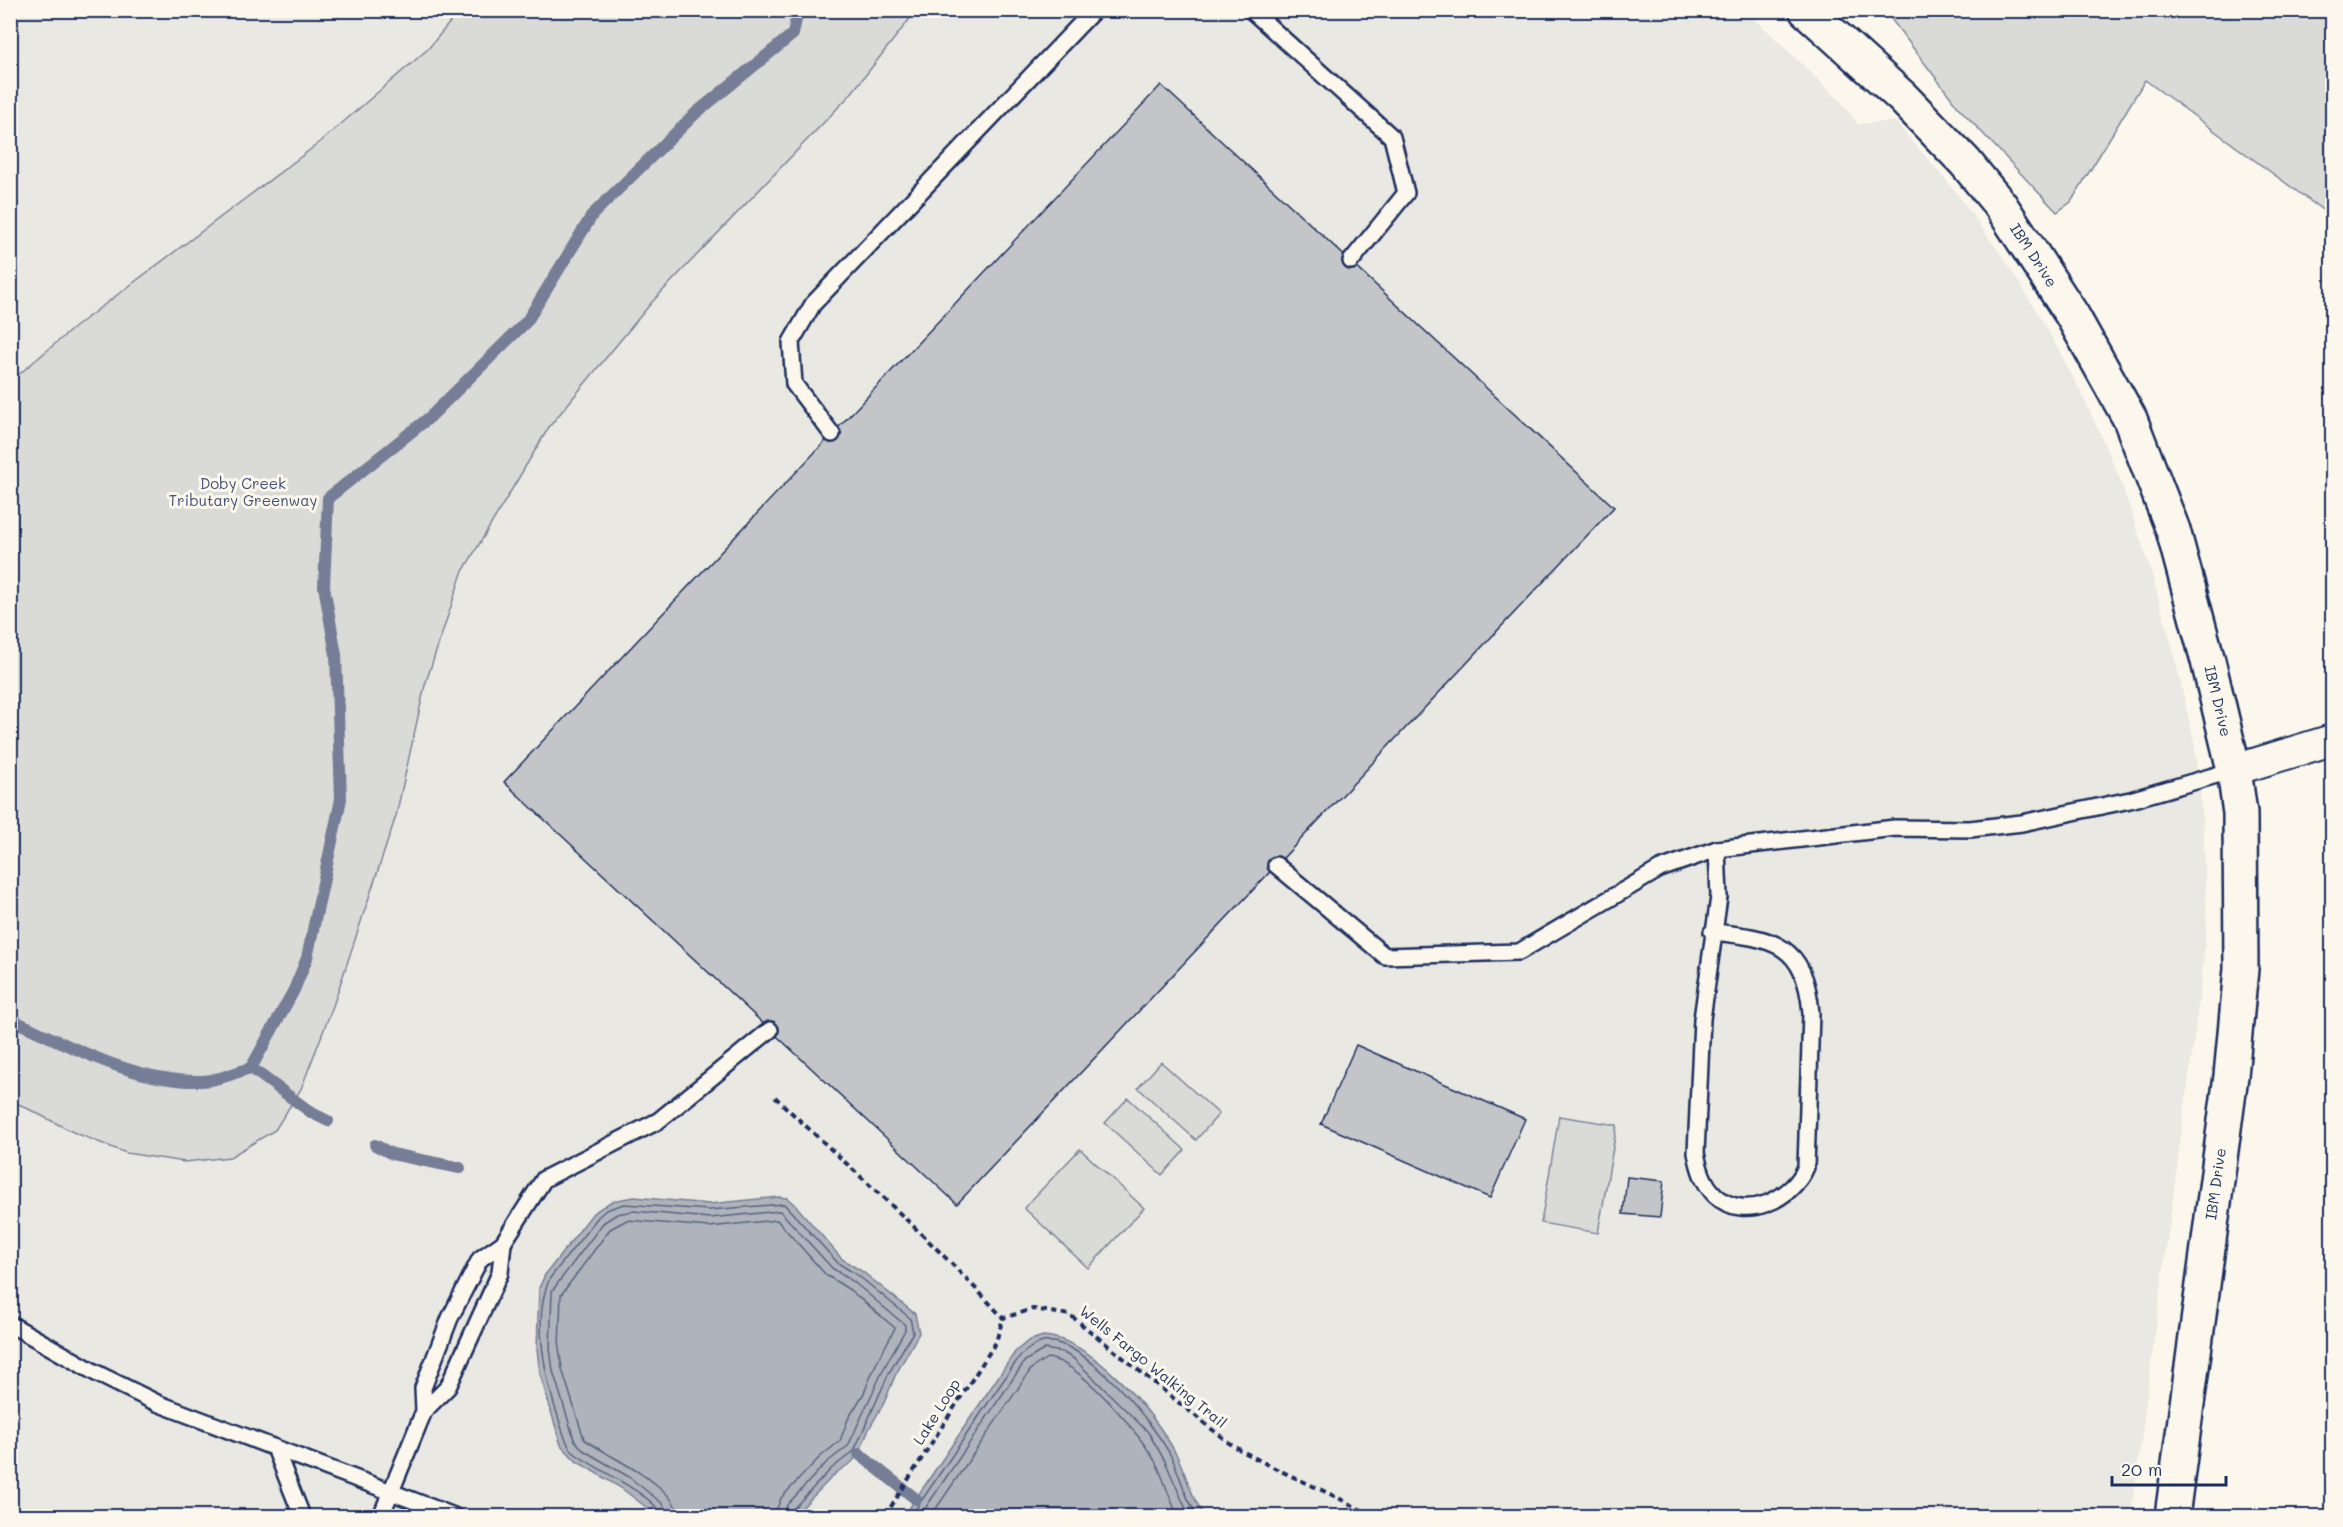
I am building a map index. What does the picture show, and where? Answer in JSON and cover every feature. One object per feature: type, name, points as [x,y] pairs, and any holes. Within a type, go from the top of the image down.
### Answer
[{"type":"street","name":"IBM Drive","points":[[1806,10],[1902,97],[1965,162],[2026,243],[2099,360],[2130,419],[2173,530],[2234,770],[2240,813],[2241,969],[2231,1076],[2172,1516]]},
{"type":"street","points":[[2234,770],[2332,740]]},
{"type":"lane","points":[[832,434],[794,384],[791,342],[813,304],[1094,10]]},
{"type":"lane","points":[[1251,10],[1392,137],[1406,193],[1351,261]]},
{"type":"lane","points":[[1276,865],[1385,956],[1519,952],[1660,869],[1717,849],[1895,828],[1970,829],[2022,823],[2130,800],[2234,770]]},
{"type":"lane","points":[[1712,932],[1765,939],[1777,945],[1796,961],[1804,973],[1809,990],[1811,1013],[1806,1167],[1800,1180],[1791,1191],[1762,1206],[1728,1203],[1715,1196],[1699,1167],[1696,1135],[1702,1019],[1712,932],[1719,897],[1717,849]]},
{"type":"lane","points":[[424,1411],[423,1388],[450,1318],[480,1259],[503,1243],[544,1179],[658,1121],[770,1030]]},
{"type":"lane","points":[[381,1516],[424,1411],[448,1387],[500,1274],[503,1243]]},
{"type":"lane","points":[[11,1326],[146,1398],[454,1516]]},
{"type":"lane","points":[[275,1448],[302,1516]]},
{"type":"path","points":[[775,1097],[872,1189],[929,1239],[1003,1318]]},
{"type":"path","name":"Wells Fargo Walking Trail","points":[[1003,1318],[1033,1309],[1070,1315],[1229,1443],[1252,1457],[1338,1497],[1372,1516]]},
{"type":"path","name":"Lake Loop","points":[[887,1514],[996,1342],[1003,1318]]},
{"type":"shaded area","points":[[11,11],[459,11],[428,49],[319,143],[76,326],[11,381]]},
{"type":"shaded area","points":[[916,11],[1747,11],[1840,101],[1858,124],[1895,121],[1955,191],[2007,263],[2048,330],[2083,396],[2120,479],[2149,565],[2173,650],[2194,741],[2203,820],[2207,922],[2201,985],[2131,1516],[11,1516],[10,1100],[73,1132],[126,1153],[185,1162],[301,1089],[333,1006],[396,816],[425,685],[462,573],[549,427],[652,302],[850,95]]},
{"type":"green space","name":"Doby Creek Tributary Greenway","points":[[459,11],[916,11],[850,95],[652,302],[549,427],[462,573],[425,685],[396,816],[333,1006],[301,1089],[275,1130],[230,1157],[185,1162],[126,1153],[73,1132],[11,1100],[11,381],[76,326],[319,143],[428,49]]},
{"type":"green space","points":[[1885,11],[2332,11],[2332,217],[2145,80],[2071,202],[2057,212],[1958,107]]},
{"type":"green space","points":[[1161,1062],[1219,1114],[1196,1140],[1138,1088]]},
{"type":"green space","points":[[1128,1098],[1185,1150],[1162,1175],[1105,1123]]},
{"type":"green space","points":[[1559,1116],[1617,1125],[1598,1233],[1541,1223]]},
{"type":"green space","points":[[1080,1149],[1144,1208],[1088,1268],[1024,1208]]},
{"type":"water","points":[[634,1197],[709,1204],[787,1198],[842,1259],[863,1272],[915,1314],[919,1333],[895,1376],[859,1454],[836,1473],[794,1516],[658,1516],[621,1488],[576,1461],[561,1445],[540,1374],[537,1349],[539,1288],[545,1275],[593,1213],[612,1201]]},
{"type":"water","points":[[1043,1336],[1062,1340],[1081,1350],[1101,1363],[1120,1380],[1166,1437],[1176,1454],[1196,1502],[1205,1516],[904,1516],[1015,1352],[1028,1341]]},
{"type":"building","points":[[1161,85],[1614,507],[957,1204],[504,782]]},
{"type":"building","points":[[1356,1045],[1525,1119],[1490,1198],[1321,1124]]},
{"type":"building","points":[[1627,1177],[1664,1181],[1660,1217],[1623,1214]]},
{"type":"waterway","points":[[10,1019],[104,1061],[152,1076],[208,1081],[251,1068],[294,990],[307,958],[341,799],[336,655],[324,586],[328,498],[430,417],[527,321],[593,214],[696,113],[793,34],[798,10]]},
{"type":"waterway","points":[[251,1068],[312,1113],[328,1121]]},
{"type":"waterway","points":[[375,1145],[392,1154],[460,1168]]},
{"type":"waterway","points":[[859,1454],[916,1499]]}]
